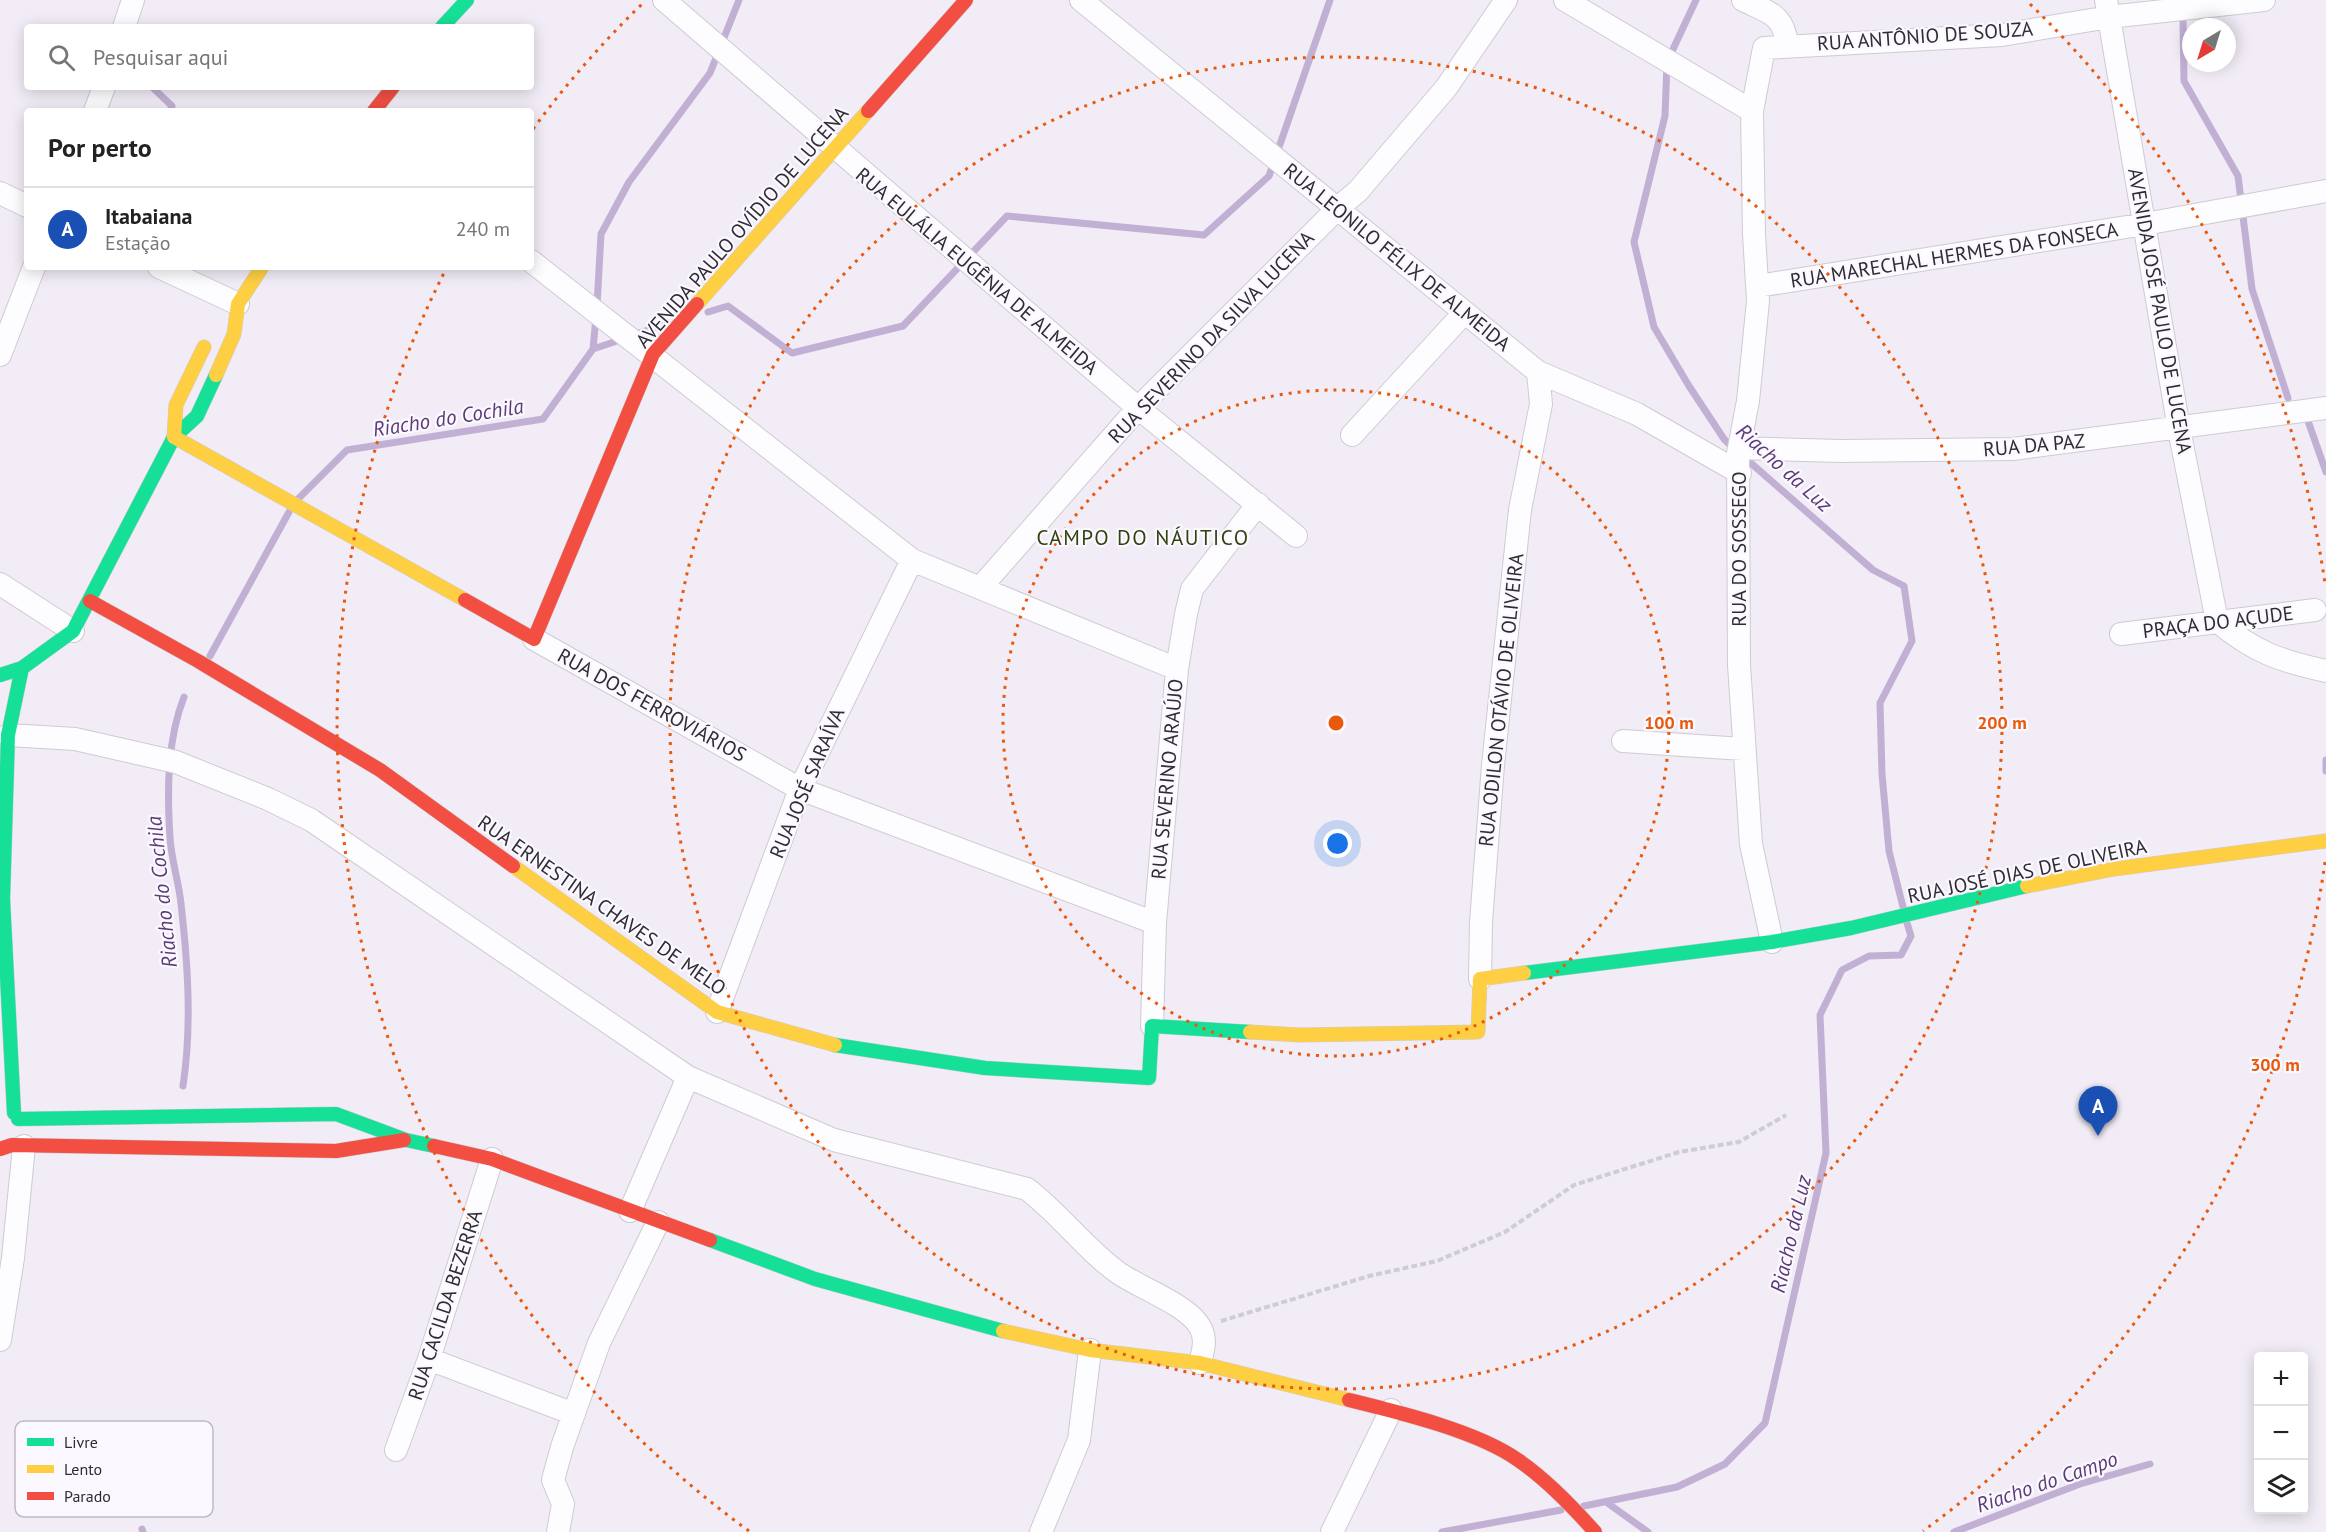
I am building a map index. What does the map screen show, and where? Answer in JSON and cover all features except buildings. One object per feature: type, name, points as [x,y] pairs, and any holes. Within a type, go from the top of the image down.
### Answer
[{"type":"street","points":[[125,24],[133,0]]},
{"type":"street","points":[[445,24],[467,0]]},
{"type":"street","name":"RUA EULÁLIA EUGÊNIA DE ALMEIDA","points":[[664,0],[833,148],[1138,408],[1296,536]]},
{"type":"street","name":"AVENIDA PAULO OVÍDIO DE LUCENA","points":[[534,639],[653,354],[966,0]]},
{"type":"street","name":"RUA LEONILO FÉLIX DE ALMEIDA","points":[[1081,0],[1538,372],[1637,414],[1740,472]]},
{"type":"street","name":"RUA SEVERINO DA SILVA LUCENA","points":[[980,588],[1138,408],[1338,208],[1358,192],[1446,88],[1506,0]]},
{"type":"street","points":[[1565,0],[1752,111]]},
{"type":"street","points":[[1743,0],[1777,18],[1785,27],[1787,45]]},
{"type":"street","name":"RUA ANTÔNIO DE SOUZA","points":[[1764,48],[2002,35],[2108,8],[2264,0]]},
{"type":"street","name":"AVENIDA JOSÉ PAULO DE LUCENA","points":[[2108,8],[2179,429],[2217,621]]},
{"type":"street","name":"RUA DO SOSSEGO","points":[[1764,48],[1752,111],[1754,234],[1758,286],[1748,401],[1739,448],[1739,665],[1751,844],[1772,942]]},
{"type":"street","points":[[95,108],[103,90]]},
{"type":"street","points":[[376,108],[391,90]]},
{"type":"street","name":"RUA MARECHAL HERMES DA FONSECA","points":[[1758,286],[2145,224],[2326,191]]},
{"type":"street","points":[[0,193],[24,205]]},
{"type":"street","points":[[534,263],[653,354],[912,560],[1177,669]]},
{"type":"street","points":[[0,355],[33,270]]},
{"type":"street","points":[[164,270],[230,310]]},
{"type":"street","points":[[0,675],[22,668],[73,631],[174,437],[197,416],[234,334],[230,310],[260,270]]},
{"type":"street","points":[[1352,435],[1464,313]]},
{"type":"street","points":[[174,437],[176,405],[210,334]]},
{"type":"street","name":"RUA ODILON OTÁVIO DE OLIVEIRA","points":[[1152,1026],[1300,1035],[1478,1032],[1480,922],[1493,765],[1520,510],[1541,404],[1538,372]]},
{"type":"street","name":"RUA DA PAZ","points":[[1739,448],[1841,451],[2013,449],[2326,408]]},
{"type":"street","name":"RUA DOS FERROVIÁRIOS","points":[[174,437],[800,789],[1155,923]]},
{"type":"street","name":"RUA SEVERINO ARAÚJO","points":[[1149,1078],[1155,923],[1177,669],[1192,589],[1258,504]]},
{"type":"street","name":"RUA JOSÉ SARAÍVA","points":[[717,1012],[800,789],[912,560]]},
{"type":"street","points":[[0,584],[73,631]]},
{"type":"street","name":"RUA ERNESTINA CHAVES DE MELO","points":[[90,601],[198,661],[380,770],[717,1012],[770,1030],[935,1063],[996,1071],[1149,1078]]},
{"type":"street","name":"PRAÇA DO AÇUDE","points":[[2121,634],[2315,610]]},
{"type":"street","points":[[2217,621],[2232,634],[2280,661],[2326,671]]},
{"type":"street","points":[[0,1341],[14,1258],[12,1147],[19,1135],[1,900],[8,735],[22,668]]},
{"type":"street","points":[[8,735],[75,739],[176,762],[268,799],[311,820],[688,1077],[834,1140],[1027,1189],[1053,1209],[1118,1272],[1185,1312],[1200,1327],[1204,1346],[1200,1364]]},
{"type":"street","points":[[1623,741],[1743,749]]},
{"type":"street","name":"RUA JOSÉ DIAS DE OLIVEIRA","points":[[1480,979],[1772,942],[1851,928],[1950,906],[2004,891],[2114,869],[2326,841]]},
{"type":"street","points":[[630,1211],[688,1077]]},
{"type":"street","points":[[0,1107],[16,1116],[336,1114],[406,1140],[492,1159],[815,1279],[978,1326],[1090,1350],[1200,1364],[1391,1410],[1464,1434],[1517,1459],[1574,1508],[1595,1532]]},
{"type":"street","points":[[12,1147],[336,1151],[406,1140]]},
{"type":"street","name":"RUA CACILDA BEZERRA","points":[[396,1450],[429,1359],[492,1159]]},
{"type":"street","points":[[558,1532],[563,1504],[553,1480],[574,1414],[599,1343],[658,1222]]},
{"type":"street","points":[[1041,1532],[1079,1440],[1090,1350]]},
{"type":"street","points":[[429,1359],[574,1414]]},
{"type":"street","points":[[1332,1532],[1391,1410]]},
{"type":"path","points":[[1200,1327],[1369,1276],[1437,1261],[1505,1232],[1574,1185],[1679,1152],[1739,1142],[1785,1115]]},
{"type":"waterway","name":"Riacho do Cochila","points":[[597,306],[601,234],[629,182],[710,73],[739,0]]},
{"type":"waterway","points":[[708,312],[728,306],[792,353],[903,326],[1007,216],[1204,235],[1269,176],[1330,0]]},
{"type":"waterway","name":"Riacho da Luz","points":[[1696,0],[1667,62],[1665,116],[1634,242],[1654,327],[1689,386],[1724,439],[1733,448]]},
{"type":"waterway","points":[[2184,72],[2184,81],[2238,176],[2252,289],[2288,398]]},
{"type":"waterway","points":[[155,90],[172,106],[171,108]]},
{"type":"waterway","name":"Riacho do Cochila","points":[[299,498],[347,450],[543,419],[593,349],[596,317]]},
{"type":"waterway","points":[[633,335],[663,325]]},
{"type":"waterway","points":[[593,349],[623,339]]},
{"type":"waterway","points":[[2308,421],[2326,472]]},
{"type":"waterway","name":"Riacho da Luz","points":[[1744,457],[1873,570],[1904,586],[1912,641],[1880,703],[1882,774],[1889,851],[1903,907]]},
{"type":"waterway","name":"Riacho do Cochila","points":[[210,656],[289,512]]},
{"type":"waterway","name":"Riacho do Cochila","points":[[183,1086],[188,1018],[187,973],[180,896],[171,845],[169,766],[174,731],[184,697]]},
{"type":"waterway","points":[[2326,760],[2326,771]]},
{"type":"waterway","name":"Riacho da Luz","points":[[1584,1506],[1677,1487],[1725,1464],[1765,1423],[1826,1153],[1820,1015],[1842,970],[1869,956],[1901,955],[1911,936],[1907,923]]},
{"type":"waterway","name":"Riacho do Campo","points":[[1954,1532],[2080,1484],[2150,1464]]},
{"type":"waterway","name":"Riacho do Campo","points":[[1606,1502],[1648,1532]]},
{"type":"waterway","name":"Riacho do Campo","points":[[1442,1532],[1561,1510]]},
{"type":"traffic: fast","points":[[445,24],[467,0]]},
{"type":"traffic: fast","points":[[0,675],[22,668],[73,631],[174,437],[197,416],[216,375]]},
{"type":"traffic: fast","points":[[14,1113],[3,899],[8,735],[22,668]]},
{"type":"traffic: fast","points":[[1524,973],[1772,942],[1851,928],[2027,886]]},
{"type":"traffic: fast","points":[[835,1045],[985,1068],[1149,1078],[1152,1026],[1250,1032]]},
{"type":"traffic: fast","points":[[18,1119],[336,1114],[406,1140],[434,1146]]},
{"type":"traffic: fast","points":[[710,1240],[815,1279],[1003,1331]]},
{"type":"traffic: slow","points":[[697,304],[868,111]]},
{"type":"traffic: slow","points":[[216,375],[234,334],[238,304],[260,270]]},
{"type":"traffic: slow","points":[[174,437],[176,405],[204,347]]},
{"type":"traffic: slow","points":[[174,437],[465,600]]},
{"type":"traffic: slow","points":[[2027,886],[2114,869],[2326,841]]},
{"type":"traffic: slow","points":[[513,866],[717,1012],[835,1045]]},
{"type":"traffic: slow","points":[[1250,1032],[1300,1035],[1478,1032],[1480,979],[1524,973]]},
{"type":"traffic: slow","points":[[1003,1331],[1090,1350],[1200,1363],[1349,1400]]},
{"type":"traffic: jam","points":[[868,111],[966,0]]},
{"type":"traffic: jam","points":[[376,108],[391,90]]},
{"type":"traffic: jam","points":[[465,600],[534,639],[653,354],[697,304]]},
{"type":"traffic: jam","points":[[90,601],[198,661],[380,770],[513,866]]},
{"type":"traffic: jam","points":[[0,1149],[12,1145],[336,1151],[404,1140]]},
{"type":"traffic: jam","points":[[434,1146],[492,1159],[710,1240]]},
{"type":"traffic: jam","points":[[1349,1400],[1459,1431],[1501,1450],[1549,1484],[1595,1532]]},
{"type":"place","name":"Itabaiana","points":[[2098,1136]]},
{"type":"district","name":"CAMPO DO NÁUTICO","points":[[1143,538]]}]
